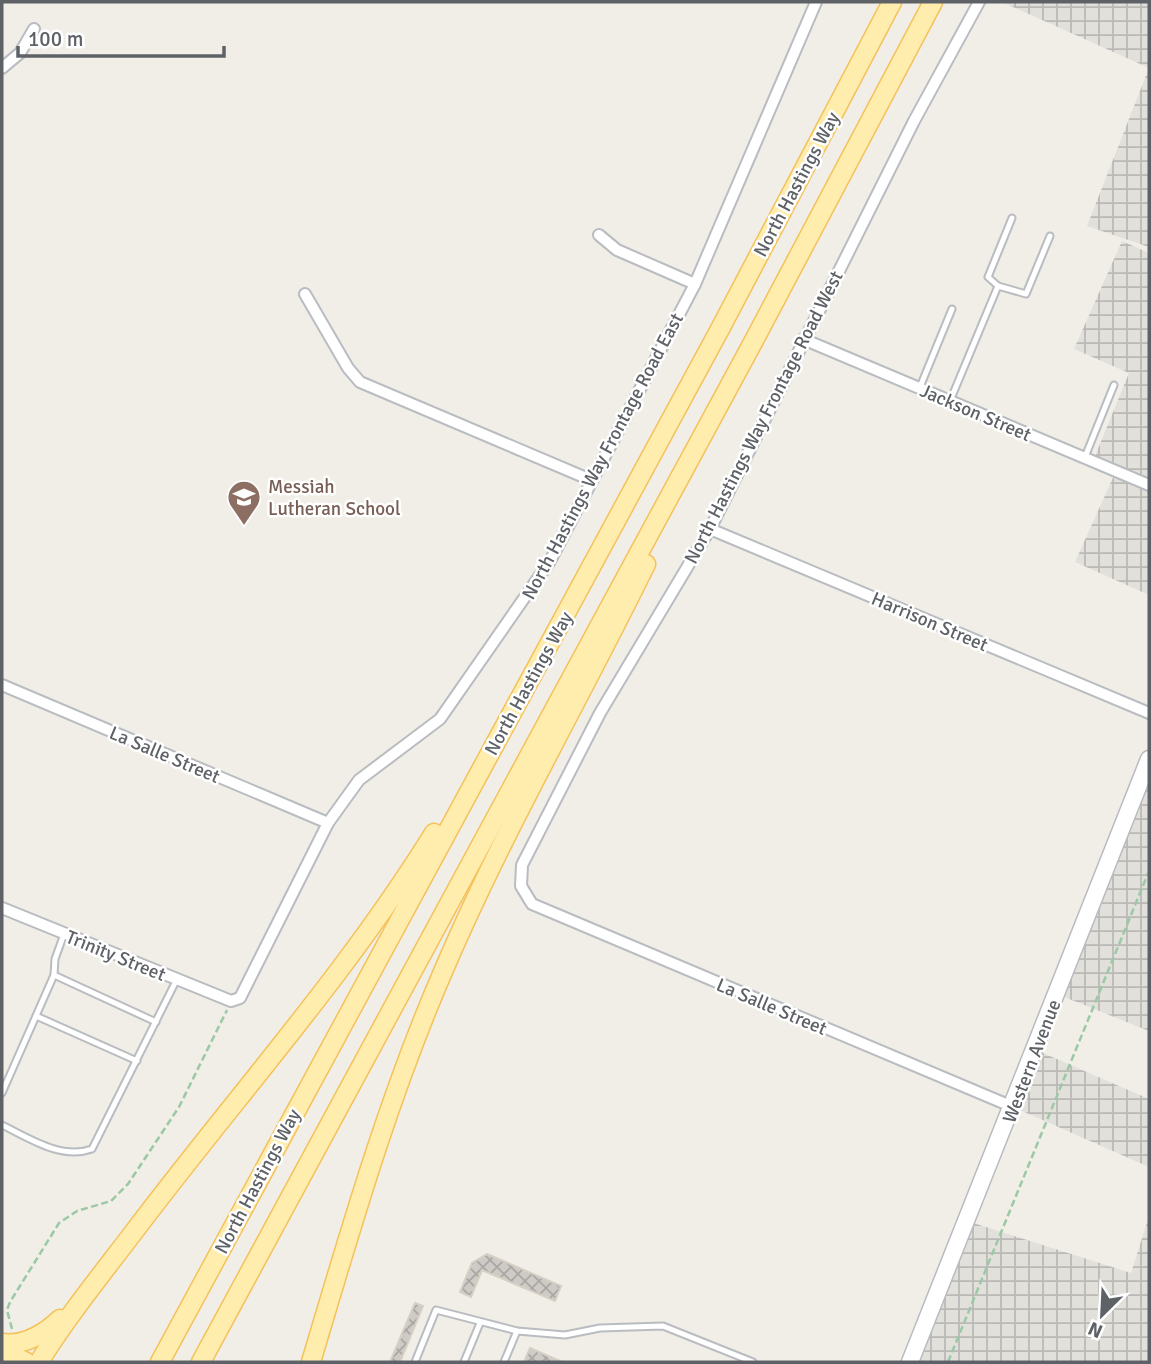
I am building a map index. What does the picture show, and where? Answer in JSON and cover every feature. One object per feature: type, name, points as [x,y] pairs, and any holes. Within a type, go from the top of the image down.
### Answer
[{"type":"main road","name":"North Hastings Way","points":[[160,1362],[571,605],[892,2]]},
{"type":"main road","name":"North Hastings Way","points":[[201,1362],[751,346],[933,2]]},
{"type":"main road","points":[[311,1362],[370,1162],[406,1061],[446,964],[751,346]]},
{"type":"main road","points":[[39,1362],[57,1332],[391,904],[571,605]]},
{"type":"main road","points":[[2,1343],[13,1344],[39,1335],[90,1290]]},
{"type":"main road","points":[[2,1350],[26,1362]]},
{"type":"street","name":"North Hastings Way Frontage Road East","points":[[231,1001],[240,998],[328,822],[359,780],[375,765],[417,738],[454,702],[531,592],[695,284],[816,2]]},
{"type":"street","name":"North Hastings Way Frontage Road West","points":[[532,904],[521,886],[522,866],[600,713],[710,529],[914,121],[979,2]]},
{"type":"street","points":[[2,68],[20,53],[34,29]]},
{"type":"street","points":[[599,235],[617,250],[695,284]]},
{"type":"street","points":[[305,294],[348,369],[360,382],[591,480]]},
{"type":"street","name":"Jackson Street","points":[[803,339],[1149,485]]},
{"type":"street","name":"Harrison Street","points":[[710,529],[1149,713]]},
{"type":"street","name":"La Salle Street","points":[[2,685],[328,822]]},
{"type":"street","name":"Western Avenue","points":[[910,1362],[1149,759]]},
{"type":"street","name":"La Salle Street","points":[[532,904],[1013,1107]]},
{"type":"street","name":"Trinity Street","points":[[2,908],[231,1001]]},
{"type":"lane","points":[[1012,218],[988,277],[998,286],[1026,294],[1050,236]]},
{"type":"lane","points":[[950,401],[998,286]]},
{"type":"lane","points":[[919,388],[952,309]]},
{"type":"lane","points":[[1085,457],[1114,385]]},
{"type":"lane","points":[[2,1093],[54,975],[55,959],[64,933]]},
{"type":"lane","points":[[54,975],[156,1022]]},
{"type":"lane","points":[[2,1125],[61,1152],[81,1153],[92,1149],[177,979]]},
{"type":"lane","points":[[36,1016],[137,1061]]},
{"type":"lane","points":[[415,1362],[436,1310],[480,1324],[517,1331],[565,1335],[600,1328],[663,1326],[753,1362]]},
{"type":"lane","points":[[464,1362],[480,1324]]},
{"type":"lane","points":[[504,1362],[517,1331]]},
{"type":"path","points":[[948,1362],[1149,871]]},
{"type":"path","points":[[20,1335],[12,1328],[8,1310],[44,1244],[59,1223],[70,1214],[105,1204],[121,1194],[179,1107],[231,1001]]},
{"type":"shaded area","points":[[1002,2],[1149,2],[1149,68]]},
{"type":"shaded area","points":[[1149,68],[1149,247],[1087,226]]},
{"type":"shaded area","points":[[1122,241],[1149,253],[1149,595],[1075,562],[1116,471],[1093,461],[1129,373],[1074,349]]},
{"type":"shaded area","points":[[1149,759],[1149,1031],[1057,994]]},
{"type":"shaded area","points":[[1036,1050],[1149,1099],[1149,1167],[1013,1107]]},
{"type":"shaded area","points":[[1149,1216],[1149,1362],[910,1362],[967,1221],[1131,1273]]},
{"type":"building","points":[[487,1254],[561,1286],[555,1301],[482,1270],[471,1297],[460,1292],[472,1263]]},
{"type":"building","points":[[415,1303],[423,1306],[400,1362],[390,1362]]},
{"type":"building","points":[[530,1348],[562,1362],[524,1362]]},
{"type":"place","name":"Messiah Lutheran School","points":[[244,527]]}]
